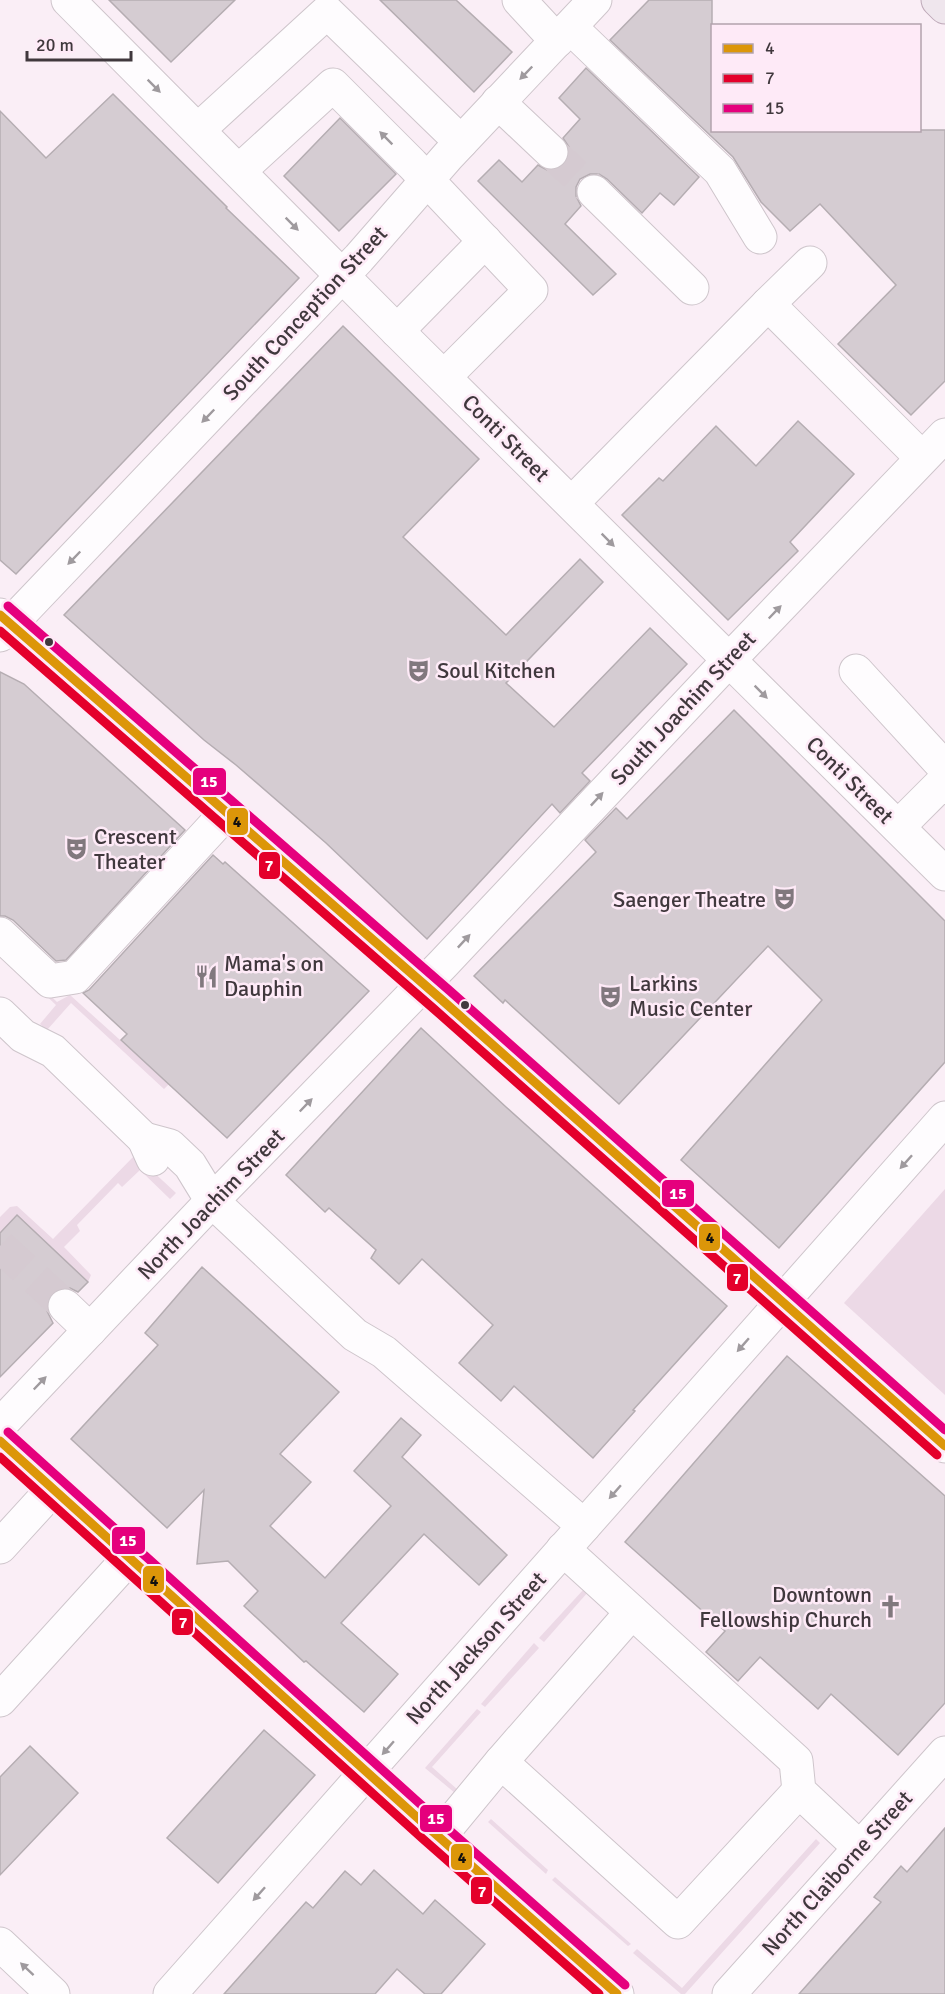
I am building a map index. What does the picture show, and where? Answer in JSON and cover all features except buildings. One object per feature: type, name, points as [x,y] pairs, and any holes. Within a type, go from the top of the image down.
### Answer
[{"type":"main road","points":[[938,0],[945,7]]},
{"type":"street","name":"Conti Street","points":[[68,0],[397,331],[945,874]]},
{"type":"street","points":[[519,0],[563,34],[720,171],[760,237]]},
{"type":"street","name":"South Conception Street","points":[[3,624],[342,276],[426,180],[595,0]]},
{"type":"street","points":[[198,130],[327,12],[461,142]]},
{"type":"street","points":[[239,171],[333,85],[531,290],[444,377]]},
{"type":"street","points":[[498,102],[551,152]]},
{"type":"street","points":[[594,192],[693,288]]},
{"type":"street","points":[[397,331],[485,241]]},
{"type":"street","points":[[572,503],[810,263]]},
{"type":"street","points":[[768,304],[922,458]]},
{"type":"street","name":"South Joachim Street","points":[[423,984],[945,435]]},
{"type":"street","points":[[3,624],[227,812],[945,1446]]},
{"type":"street","points":[[856,671],[945,768]]},
{"type":"street","points":[[898,827],[945,780]]},
{"type":"street","points":[[0,934],[50,981],[75,977],[227,812]]},
{"type":"street","name":"North Joachim Street","points":[[0,1425],[212,1201],[423,984]]},
{"type":"street","points":[[0,1014],[23,1036],[53,1051],[144,1139],[154,1162],[175,1182],[212,1201],[355,1335],[384,1352],[574,1537],[632,1612],[796,1761],[799,1791],[860,1848]]},
{"type":"street","name":"North Jackson Street","points":[[170,1994],[945,1118]]},
{"type":"street","points":[[65,1306],[90,1330]]},
{"type":"street","points":[[0,1441],[366,1772],[617,1994]]},
{"type":"street","points":[[0,1547],[53,1489]]},
{"type":"street","points":[[0,1700],[129,1558]]},
{"type":"street","points":[[439,1837],[632,1612]]},
{"type":"street","name":"North Claiborne Street","points":[[729,1994],[945,1753]]},
{"type":"street","points":[[501,1762],[678,1922],[799,1791]]},
{"type":"street","points":[[0,1944],[53,1994]]},
{"type":"shaded area","points":[[0,948],[57,1002],[70,995],[169,1084],[164,1089],[71,1003],[47,1030],[40,1024],[56,1005],[0,952]]},
{"type":"shaded area","points":[[135,1155],[176,1193],[170,1199],[140,1170],[122,1187],[118,1183],[77,1225],[80,1231],[64,1247],[91,1275],[88,1282],[17,1216],[0,1233],[0,1217],[10,1207],[17,1206],[53,1239]]},
{"type":"shaded area","points":[[945,1189],[945,1395],[844,1303]]},
{"type":"shaded area","points":[[584,1589],[588,1592],[544,1642],[539,1638]]},
{"type":"shaded area","points":[[534,1643],[539,1648],[485,1707],[481,1704]]},
{"type":"shaded area","points":[[477,1709],[481,1712],[432,1767],[458,1790],[455,1793],[425,1768]]},
{"type":"shaded area","points":[[491,1819],[548,1870],[546,1874],[488,1822]]},
{"type":"shaded area","points":[[816,1839],[820,1843],[685,1994],[681,1994],[633,1953],[637,1949],[682,1988]]},
{"type":"shaded area","points":[[555,1877],[631,1944],[628,1946],[552,1880]]},
{"type":"tunnel","points":[[551,152],[594,192]]},
{"type":"tunnel","points":[[0,1246],[65,1306]]},
{"type":"transit line","name":"15","points":[[8,606],[450,991],[945,1430]]},
{"type":"transit line","name":"4","points":[[0,615],[442,1000],[945,1446]]},
{"type":"transit line","name":"7","points":[[0,631],[434,1009],[937,1455]]},
{"type":"transit line","name":"15","points":[[8,1432],[439,1821],[625,1985]]},
{"type":"transit line","name":"4","points":[[0,1441],[431,1830],[617,1994]]},
{"type":"transit line","name":"7","points":[[0,1457],[423,1839],[599,1994]]},
{"type":"place","name":"Soul Kitchen","points":[[419,670]]},
{"type":"place","name":"Crescent Theater","points":[[76,849]]},
{"type":"place","name":"Saenger Theatre","points":[[784,899]]},
{"type":"place","name":"Mama's on Dauphin","points":[[206,976]]},
{"type":"place","name":"Larkins Music Center","points":[[611,996]]},
{"type":"place","name":"Downtown Fellowship Church","points":[[890,1607]]}]
